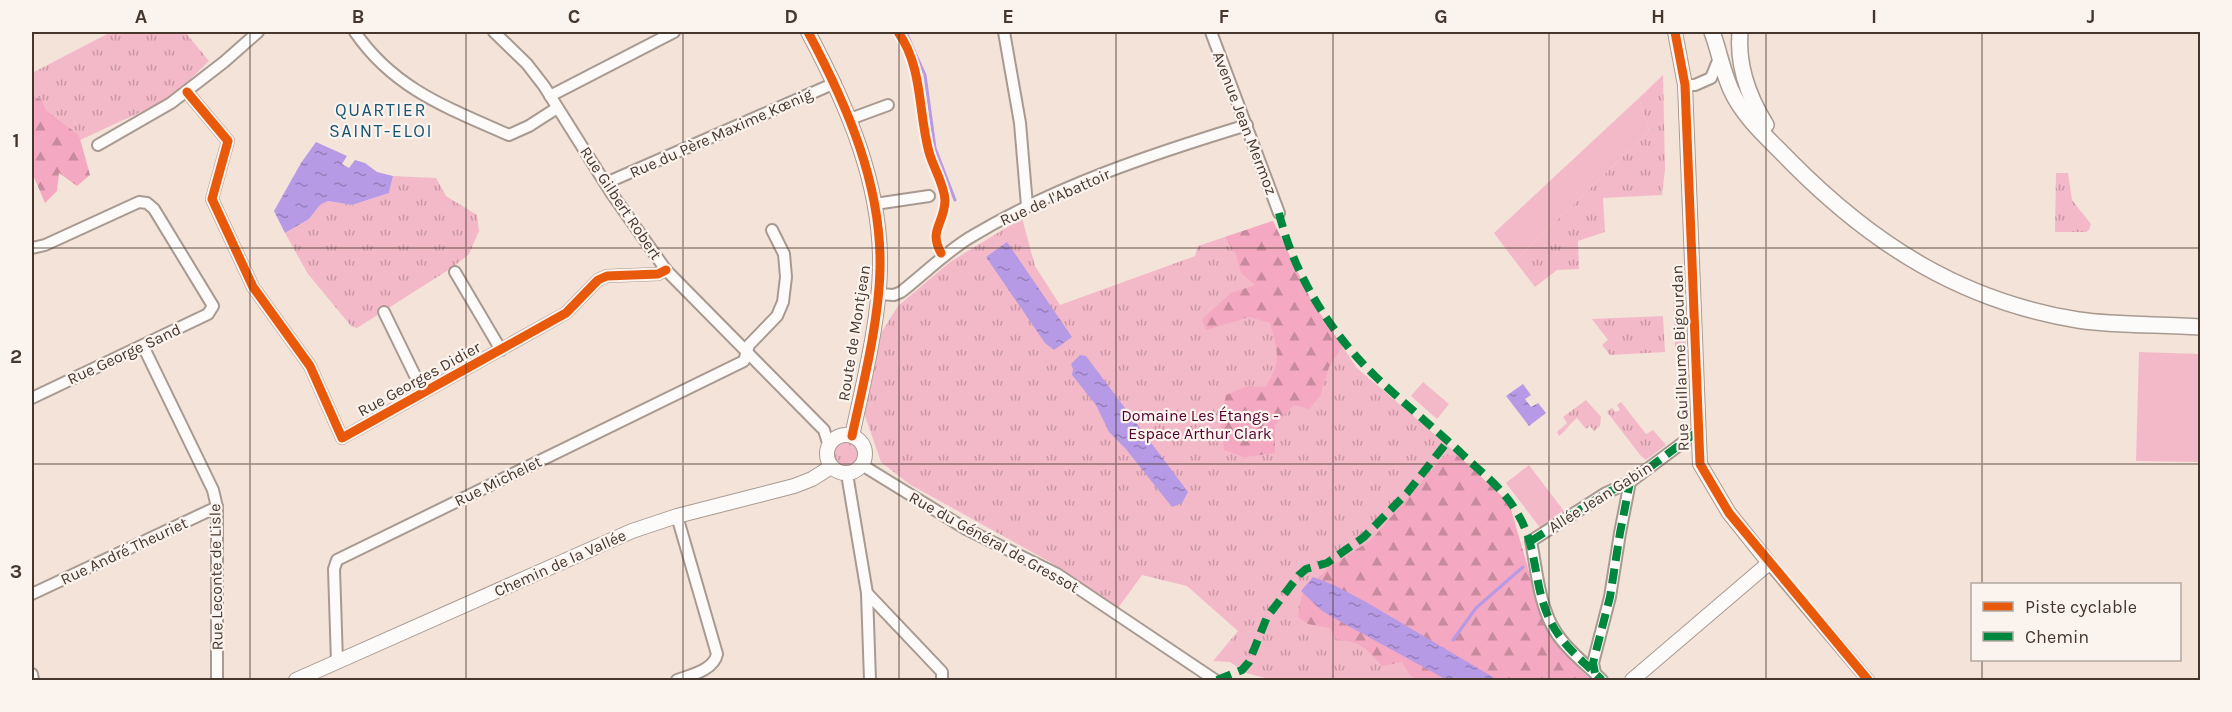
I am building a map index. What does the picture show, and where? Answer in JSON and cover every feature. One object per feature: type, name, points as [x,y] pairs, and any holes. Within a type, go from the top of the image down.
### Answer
[{"type":"main road","points":[[1712,32],[1735,98],[1758,129],[1825,196],[1876,237],[1939,275],[1973,290],[2041,312],[2078,320],[2200,327]]},
{"type":"main road","points":[[1740,32],[1740,56],[1749,95],[1785,156]]},
{"type":"street","points":[[98,145],[171,104],[258,32]]},
{"type":"street","points":[[356,32],[393,75],[435,102],[509,135],[529,126],[557,108]]},
{"type":"street","name":"Rue Gilbert Robert","points":[[494,32],[527,64],[666,270],[824,430],[829,446]]},
{"type":"street","points":[[550,96],[674,32]]},
{"type":"street","name":"Route de Montjean","points":[[810,32],[835,83],[858,140],[875,204],[880,257],[878,294],[852,436]]},
{"type":"street","points":[[1004,32],[1020,123],[1027,206]]},
{"type":"street","name":"Avenue Jean Mermoz","points":[[1212,32],[1279,213]]},
{"type":"street","name":"Rue Guillaume Bigourdan","points":[[1675,32],[1685,85],[1700,464],[1729,513],[1868,681]]},
{"type":"street","points":[[1685,85],[1695,85],[1711,78],[1720,56]]},
{"type":"street","name":"Rue du Père Maxime Kœnig","points":[[606,183],[835,83]]},
{"type":"street","name":"Rue Georges Didier","points":[[187,92],[228,141],[212,199],[253,287],[310,366],[342,438],[566,313],[598,280],[607,276],[658,274],[666,270]]},
{"type":"street","points":[[850,119],[888,105]]},
{"type":"street","name":"Rue de l'Abattoir","points":[[878,294],[894,295],[902,292],[968,239],[1027,206],[1159,152],[1247,125]]},
{"type":"street","points":[[875,204],[929,196]]},
{"type":"street","name":"Rue George Sand","points":[[32,248],[45,245],[139,202],[147,203],[154,209],[213,306],[208,314],[32,398]]},
{"type":"street","points":[[747,353],[749,345],[777,316],[783,302],[786,277],[784,254],[772,230]]},
{"type":"street","points":[[455,272],[501,350]]},
{"type":"street","points":[[384,312],[423,392]]},
{"type":"street","name":"Rue Leconte de Lisle","points":[[143,346],[213,490],[217,507],[217,681]]},
{"type":"street","name":"Rue Michelet","points":[[336,662],[334,569],[337,561],[744,361],[747,353]]},
{"type":"street","name":"Allée Jean Gabin","points":[[1598,677],[1582,663],[1553,626],[1545,609],[1531,541],[1606,493],[1630,482],[1697,432]]},
{"type":"street","points":[[852,436],[864,448],[862,465],[847,474],[836,471],[827,459],[829,446],[838,437],[852,436]]},
{"type":"street","name":"Rue du Général de Gressot","points":[[862,465],[966,529],[1057,574],[1215,681]]},
{"type":"street","name":"Chemin de la Vallée","points":[[296,681],[632,531],[677,516],[805,482],[831,467]]},
{"type":"street","points":[[847,474],[867,593],[870,681]]},
{"type":"street","points":[[1598,677],[1593,663],[1611,597],[1630,482]]},
{"type":"street","name":"Rue André Theuriet","points":[[32,594],[217,507]]},
{"type":"street","points":[[677,516],[717,654],[715,662],[710,666],[677,681]]},
{"type":"street","points":[[1632,681],[1769,562]]},
{"type":"street","points":[[867,593],[942,676],[953,681]]},
{"type":"street","points":[[32,674],[33,681]]},
{"type":"green space","points":[[111,32],[185,32],[209,61],[177,92],[154,106],[80,140],[79,135],[46,110],[42,100],[32,95],[32,73]]},
{"type":"green space","points":[[1663,75],[1665,169],[1662,195],[1603,198],[1605,232],[1578,241],[1579,269],[1557,270],[1535,287],[1515,261],[1649,131],[1639,98]]},
{"type":"green space","points":[[32,95],[42,100],[46,110],[79,135],[90,175],[77,186],[59,173],[57,191],[45,203],[34,177]]},
{"type":"green space","points":[[1639,98],[1649,131],[1515,261],[1494,233]]},
{"type":"green space","points":[[2056,173],[2068,173],[2072,200],[2091,224],[2086,232],[2055,232]]},
{"type":"green space","points":[[393,176],[436,178],[446,196],[477,215],[479,231],[469,254],[453,267],[357,328],[351,326],[308,274],[285,233],[309,219],[320,205],[328,201],[352,205],[389,193]]},
{"type":"green space","name":"Domaine Les Étangs - Espace Arthur Clark","points":[[1022,218],[1035,266],[1060,305],[1195,256],[1198,246],[1273,221],[1311,300],[1357,368],[1446,444],[1509,503],[1545,627],[1591,680],[1268,680],[1246,673],[1230,662],[1213,661],[1238,631],[1187,586],[1142,575],[1118,608],[1050,562],[909,484],[881,462],[864,413],[881,333],[898,306],[950,262]]},
{"type":"green space","points":[[1273,221],[1311,300],[1342,347],[1329,367],[1320,396],[1309,409],[1294,405],[1275,425],[1275,453],[1244,457],[1224,450],[1220,420],[1226,395],[1248,386],[1265,387],[1270,379],[1277,356],[1270,323],[1249,317],[1206,330],[1202,319],[1231,293],[1255,285],[1241,273],[1236,254],[1225,237]]},
{"type":"green space","points":[[1683,284],[1689,412],[1681,416],[1678,406],[1686,405],[1683,350],[1675,350],[1673,285]]},
{"type":"green space","points":[[1663,316],[1665,352],[1610,355],[1602,345],[1608,340],[1592,319]]},
{"type":"green space","points":[[2139,352],[2200,354],[2200,462],[2136,461]]},
{"type":"green space","points":[[1423,382],[1449,404],[1437,419],[1411,396]]},
{"type":"green space","points":[[1586,400],[1601,417],[1600,426],[1594,431],[1590,426],[1586,429],[1577,418],[1559,436],[1557,432],[1567,423],[1563,417]]},
{"type":"green space","points":[[1621,402],[1646,434],[1653,430],[1666,445],[1646,460],[1607,412],[1612,408],[1615,412],[1620,410],[1617,405]]},
{"type":"green space","points":[[846,442],[855,446],[859,455],[855,464],[846,468],[837,464],[833,455],[837,446]]},
{"type":"green space","points":[[1457,455],[1509,503],[1545,627],[1591,680],[1416,680],[1409,674],[1402,662],[1382,666],[1362,646],[1336,639],[1330,628],[1308,624],[1298,617],[1302,594],[1328,568],[1371,540],[1444,456]]},
{"type":"green space","points":[[1529,465],[1564,511],[1541,529],[1506,483]]},
{"type":"water","points":[[316,142],[347,156],[342,164],[349,168],[355,160],[365,163],[377,172],[393,176],[389,193],[352,205],[328,201],[320,205],[309,219],[285,233],[274,211],[301,163]]},
{"type":"water","points":[[1007,242],[1072,337],[1054,350],[1045,343],[986,257]]},
{"type":"water","points":[[1080,355],[1086,356],[1188,492],[1182,503],[1172,507],[1125,448],[1109,432],[1096,405],[1072,375],[1071,364]]},
{"type":"water","points":[[1523,384],[1531,395],[1525,399],[1531,407],[1538,403],[1546,413],[1529,426],[1506,396]]},
{"type":"water","points":[[1313,577],[1366,602],[1498,680],[1447,680],[1334,618],[1321,610],[1301,591]]},
{"type":"waterway","points":[[906,32],[925,75],[935,148],[955,200]]},
{"type":"waterway","points":[[1453,640],[1476,608],[1523,567]]},
{"type":"marked path","points":[[1279,213],[1304,280],[1343,341],[1375,376],[1490,480],[1511,503],[1528,536],[1542,598],[1551,622],[1570,649],[1602,680]]},
{"type":"marked path","points":[[1531,541],[1606,493],[1630,482],[1697,432]]},
{"type":"marked path","points":[[1217,680],[1242,670],[1249,662],[1267,617],[1299,575],[1306,569],[1327,563],[1364,537],[1407,493],[1448,441]]},
{"type":"marked path","points":[[1595,673],[1593,663],[1610,597],[1630,482]]},
{"type":"cycle path","points":[[808,32],[836,88],[859,146],[875,207],[879,238],[880,269],[877,310],[852,436]]},
{"type":"cycle path","points":[[898,32],[912,60],[929,152],[944,194],[944,208],[936,238],[941,253]]},
{"type":"cycle path","points":[[1675,32],[1685,85],[1700,464],[1729,513],[1868,680]]},
{"type":"cycle path","points":[[187,92],[228,141],[212,199],[253,287],[310,366],[342,438],[566,313],[598,280],[607,276],[658,274],[666,270]]},
{"type":"district","name":"QUARTIER SAINT-ELOI","points":[[381,120]]}]
